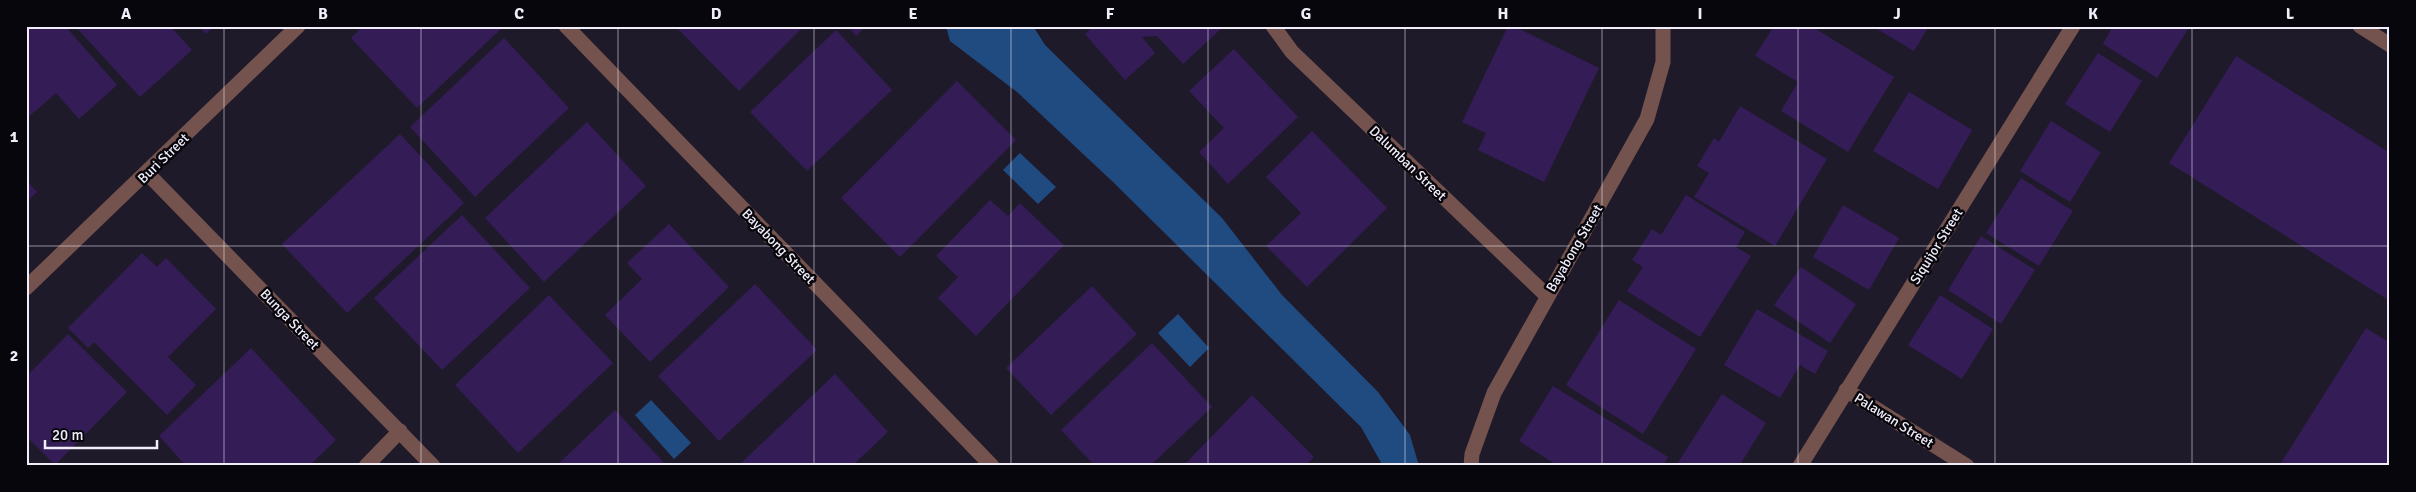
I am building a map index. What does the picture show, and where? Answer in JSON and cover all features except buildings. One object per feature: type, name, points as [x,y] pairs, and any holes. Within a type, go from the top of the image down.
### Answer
[{"type":"street","name":"Buri Street","points":[[26,288],[298,26]]},
{"type":"street","name":"Bayabong Street","points":[[566,26],[992,466]]},
{"type":"street","name":"Dalumban Street","points":[[1272,26],[1292,52],[1547,296]]},
{"type":"street","name":"Bayabong Street","points":[[1472,466],[1472,454],[1494,393],[1647,119],[1663,62],[1663,26]]},
{"type":"street","name":"Siquijor Street","points":[[1800,466],[2073,26]]},
{"type":"street","points":[[2360,26],[2390,45]]},
{"type":"street","name":"Bunga Street","points":[[147,173],[433,466]]},
{"type":"street","name":"Palawan Street","points":[[1846,390],[1967,466]]},
{"type":"street","points":[[366,466],[400,432]]},
{"type":"water","points":[[946,26],[1033,26],[1045,45],[1222,218],[1282,295],[1378,392],[1410,435],[1419,466],[1383,466],[1361,427],[1113,182],[1017,92],[950,41]]},
{"type":"water","points":[[1020,153],[1056,187],[1038,204],[1003,170]]},
{"type":"water","points":[[1178,314],[1209,348],[1190,367],[1158,333]]},
{"type":"water","points":[[651,400],[691,443],[674,459],[635,415]]}]
